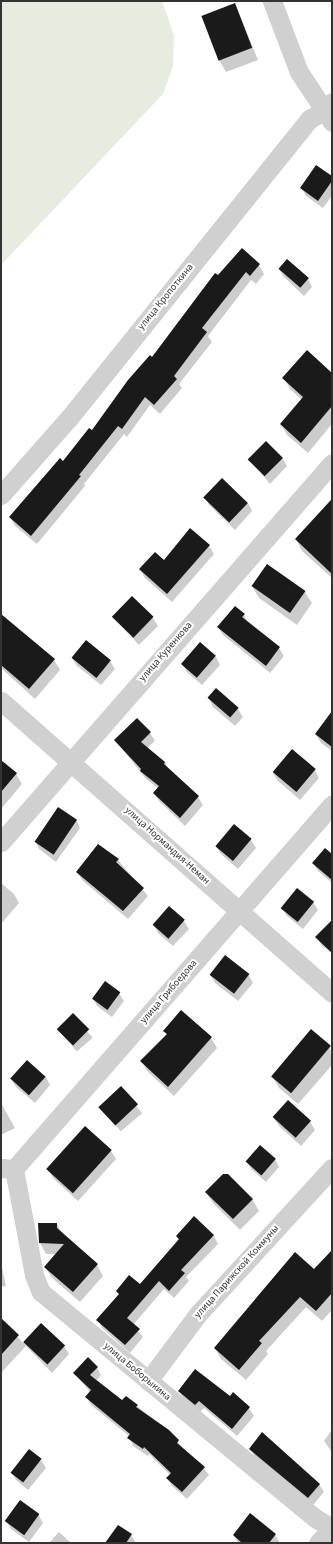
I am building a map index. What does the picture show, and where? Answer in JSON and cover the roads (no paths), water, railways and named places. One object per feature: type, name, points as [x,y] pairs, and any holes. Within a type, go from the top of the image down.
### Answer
[{"type":"street","points":[[272,1],[299,72],[329,112]]},
{"type":"street","name":"улица Кропоткина","points":[[1,495],[69,418],[308,119],[329,112]]},
{"type":"street","name":"улица Куренкова","points":[[1,842],[70,760],[332,464]]},
{"type":"street","name":"улица Нормандия-Неман","points":[[1,701],[70,760],[332,993]]},
{"type":"street","name":"улица Грибоедова","points":[[8,1169],[240,911],[332,804]]},
{"type":"street","name":"улица Парижской Коммуны","points":[[148,1381],[198,1314],[332,1168]]},
{"type":"street","name":"улица Боборыкина","points":[[8,1169],[34,1275],[41,1292],[315,1518],[332,1528]]},
{"type":"street","points":[[318,1543],[332,1528]]}]
